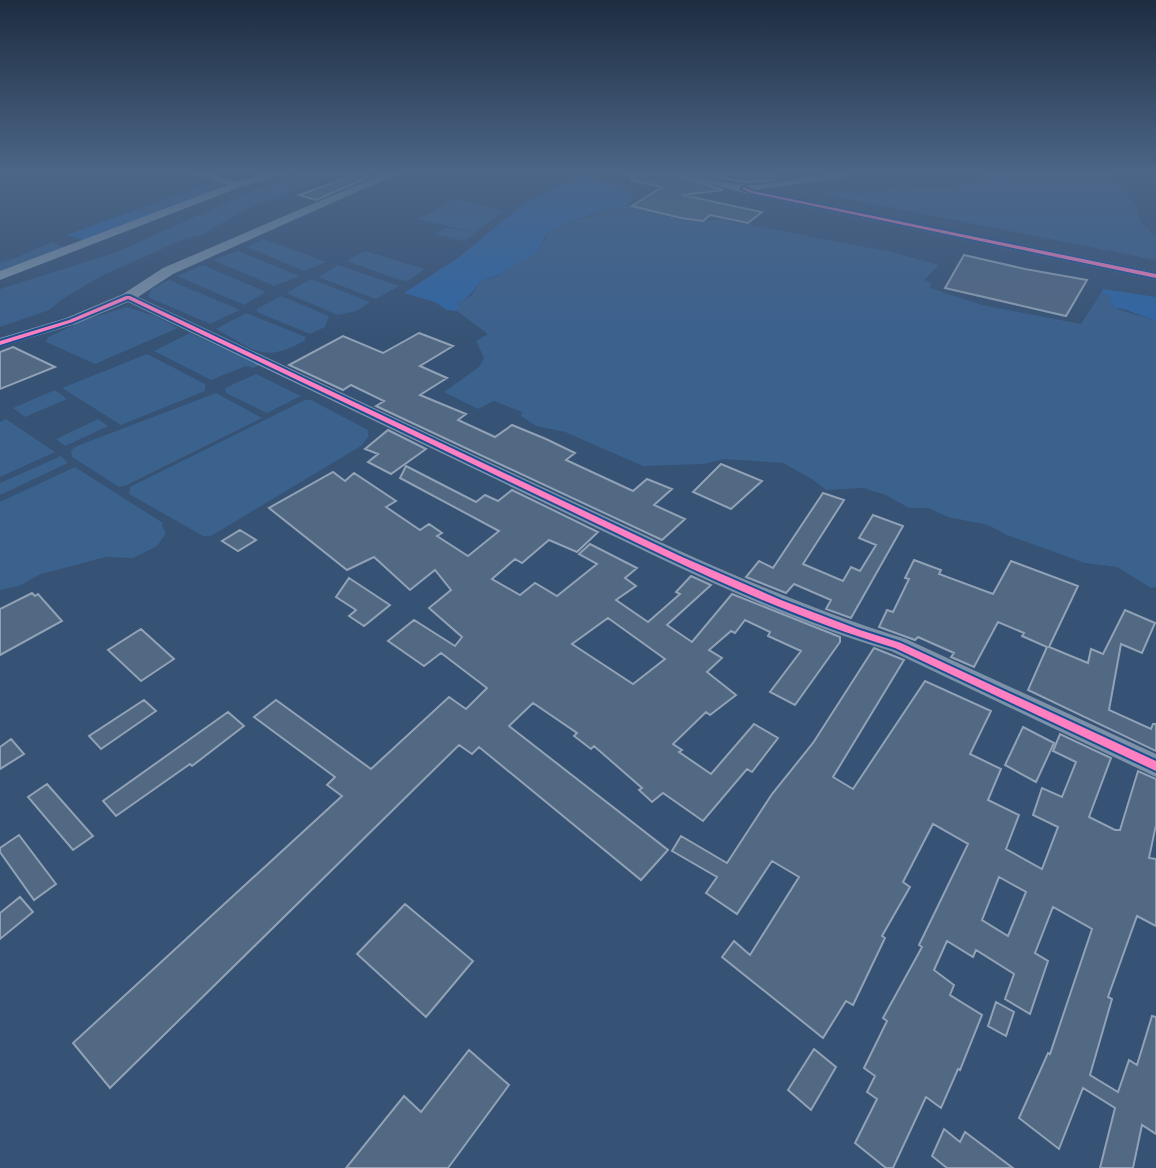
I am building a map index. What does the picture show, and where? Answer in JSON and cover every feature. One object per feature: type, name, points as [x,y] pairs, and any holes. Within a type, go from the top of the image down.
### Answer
[{"type":"street","points":[[0,276],[123,229]]},
{"type":"street","points":[[0,342],[71,321],[128,297],[168,271],[266,229]]},
{"type":"street","points":[[925,229],[1156,276]]},
{"type":"street","points":[[128,297],[677,558],[778,602],[857,633],[898,645],[1156,766]]},
{"type":"shaded area","points":[[84,229],[114,229],[83,240],[66,235]]},
{"type":"shaded area","points":[[169,229],[212,229],[101,276],[49,310],[0,327],[0,289],[117,252]]},
{"type":"shaded area","points":[[445,229],[472,232],[458,229],[481,229],[465,241],[435,234]]},
{"type":"shaded area","points":[[494,229],[557,229],[547,234],[537,253],[477,285],[457,303],[457,311],[447,310],[435,302],[404,293],[458,258]]},
{"type":"shaded area","points":[[557,229],[769,229],[891,252],[939,265],[924,280],[931,283],[930,288],[982,305],[1081,324],[1101,293],[1108,295],[1114,308],[1156,321],[1156,587],[1151,588],[1117,567],[1085,563],[1007,535],[988,525],[948,517],[928,508],[909,508],[886,495],[863,488],[826,490],[783,463],[724,459],[704,464],[643,466],[565,432],[536,426],[521,416],[522,412],[494,401],[478,409],[444,392],[479,367],[484,358],[476,341],[488,334],[457,311],[457,303],[471,296],[481,281],[498,276],[511,266],[537,254],[548,233]]},
{"type":"shaded area","points":[[997,229],[1148,229],[1156,237],[1156,260]]},
{"type":"shaded area","points":[[262,239],[326,262],[304,271],[247,247]]},
{"type":"shaded area","points":[[52,242],[64,247],[0,271],[0,262]]},
{"type":"shaded area","points":[[238,251],[299,276],[274,286],[213,260]]},
{"type":"shaded area","points":[[363,252],[425,269],[407,281],[347,261]]},
{"type":"shaded area","points":[[203,265],[266,292],[244,305],[177,276]]},
{"type":"shaded area","points":[[338,265],[399,286],[376,299],[318,277]]},
{"type":"shaded area","points":[[311,279],[370,302],[357,311],[338,315],[286,293]]},
{"type":"shaded area","points":[[169,280],[240,310],[210,324],[150,298],[148,295],[152,289]]},
{"type":"shaded area","points":[[1103,289],[1156,297],[1156,321],[1114,308],[1108,296],[1101,293]]},
{"type":"shaded area","points":[[281,296],[329,316],[325,327],[310,334],[257,312],[257,309]]},
{"type":"shaded area","points":[[127,307],[155,316],[178,328],[95,364],[46,342],[48,337],[88,319]]},
{"type":"shaded area","points":[[246,313],[306,337],[304,341],[290,348],[268,353],[250,348],[216,329]]},
{"type":"shaded area","points":[[190,333],[260,365],[253,368],[246,366],[211,380],[154,351]]},
{"type":"shaded area","points":[[147,354],[205,384],[205,391],[121,425],[62,388]]},
{"type":"shaded area","points":[[256,374],[301,396],[267,413],[226,393],[225,388]]},
{"type":"shaded area","points":[[55,390],[67,399],[25,417],[13,408]]},
{"type":"shaded area","points":[[216,393],[262,418],[119,487],[72,457],[71,450],[77,446]]},
{"type":"shaded area","points":[[305,400],[311,400],[368,430],[368,437],[361,446],[211,536],[203,536],[129,494],[130,487]]},
{"type":"shaded area","points":[[6,419],[55,452],[0,477],[0,422]]},
{"type":"shaded area","points":[[98,419],[108,426],[65,446],[56,439]]},
{"type":"shaded area","points":[[61,456],[68,463],[0,495],[0,483]]},
{"type":"shaded area","points":[[75,467],[163,523],[166,533],[157,546],[133,558],[106,557],[41,574],[19,586],[0,590],[0,502]]},
{"type":"building","points":[[964,255],[1087,280],[1066,316],[945,288]]},
{"type":"building","points":[[419,333],[453,346],[420,366],[447,378],[420,395],[466,414],[458,420],[495,437],[512,425],[546,439],[575,453],[566,460],[633,491],[647,479],[672,489],[654,505],[685,519],[662,540],[376,406],[384,401],[351,385],[343,390],[289,365],[343,336],[383,353]]},
{"type":"building","points":[[13,347],[55,367],[0,389],[0,352]]},
{"type":"building","points":[[388,430],[426,449],[391,474],[368,462],[378,454],[365,449]]},
{"type":"building","points":[[721,464],[762,481],[731,509],[693,492]]},
{"type":"building","points":[[406,466],[476,502],[485,495],[498,501],[512,490],[598,532],[577,552],[549,540],[522,563],[515,559],[492,579],[520,595],[535,583],[557,596],[597,564],[579,554],[590,544],[637,568],[625,578],[636,586],[616,600],[648,622],[680,594],[676,592],[691,576],[711,585],[667,625],[692,642],[732,594],[840,637],[840,642],[795,705],[770,692],[801,651],[768,636],[770,632],[745,620],[735,633],[731,631],[709,650],[722,658],[707,672],[736,695],[710,715],[706,712],[673,744],[682,750],[679,752],[711,774],[754,724],[778,738],[752,772],[747,769],[703,821],[663,793],[652,802],[639,790],[642,788],[594,746],[591,749],[574,736],[577,733],[533,703],[509,726],[668,850],[641,880],[479,747],[472,754],[459,745],[110,1088],[73,1043],[342,796],[327,785],[335,777],[254,717],[276,700],[371,769],[449,697],[466,709],[487,688],[441,653],[424,666],[388,641],[414,620],[455,646],[462,637],[429,608],[451,590],[435,570],[410,590],[374,557],[347,570],[269,508],[333,472],[345,481],[354,473],[396,501],[386,507],[420,530],[429,524],[442,533],[437,536],[468,556],[499,531],[400,478]],"holes":[[[608,618],[665,659],[633,684],[572,644]]]},
{"type":"building","points":[[823,493],[844,500],[803,564],[843,581],[851,567],[860,571],[876,545],[859,538],[873,515],[903,526],[851,618],[826,609],[831,600],[794,584],[786,593],[746,577],[759,561],[773,568]]},
{"type":"building","points":[[240,530],[256,540],[238,551],[222,541]]},
{"type":"building","points":[[914,560],[941,570],[939,574],[993,594],[1011,561],[1078,586],[1049,647],[1088,663],[1091,649],[1103,654],[1125,610],[1155,623],[1142,653],[1121,644],[1109,710],[1151,729],[1153,724],[1156,724],[1156,751],[1028,690],[1047,647],[1022,636],[1024,633],[998,622],[974,667],[951,657],[954,653],[918,637],[915,640],[879,627],[887,610],[893,612],[909,579],[905,578]]},
{"type":"building","points":[[349,578],[390,605],[364,626],[349,616],[356,610],[336,597]]},
{"type":"building","points":[[32,593],[35,596],[38,594],[62,621],[0,655],[0,609]]},
{"type":"building","points":[[141,629],[174,659],[141,681],[108,650]]},
{"type":"building","points":[[874,648],[904,660],[833,777],[853,789],[925,681],[991,711],[970,754],[1001,769],[988,800],[1019,815],[1006,849],[1042,869],[1058,827],[1033,815],[1042,788],[1062,797],[1076,762],[1053,751],[1060,734],[1111,758],[1089,817],[1115,830],[1120,830],[1138,771],[1156,779],[1156,825],[1149,858],[1156,859],[1156,926],[1137,916],[1108,997],[1112,999],[1090,1075],[1118,1092],[1129,1060],[1137,1065],[1152,1016],[1156,1017],[1156,1134],[1142,1125],[1133,1168],[1100,1168],[1115,1108],[1083,1088],[1059,1149],[1019,1118],[1048,1053],[1050,1054],[1092,929],[1053,907],[1035,953],[1048,961],[1030,1014],[1005,999],[1014,974],[976,950],[973,957],[947,941],[934,970],[954,985],[950,995],[982,1015],[960,1070],[958,1069],[941,1108],[926,1097],[893,1168],[886,1168],[855,1143],[877,1099],[867,1092],[875,1076],[864,1068],[887,1021],[883,1018],[922,947],[919,945],[968,844],[933,824],[903,882],[910,887],[882,936],[885,938],[853,1005],[846,1001],[823,1038],[722,957],[734,941],[750,955],[799,877],[772,861],[737,914],[706,893],[717,877],[672,851],[681,836],[727,863],[772,794],[813,743]],"holes":[[[999,877],[1026,892],[1008,936],[982,920]]]},
{"type":"building","points":[[144,700],[156,711],[101,749],[89,736]]},
{"type":"building","points":[[228,712],[244,726],[192,766],[190,764],[116,816],[103,801]]},
{"type":"building","points":[[1023,727],[1054,743],[1036,782],[1005,765]]},
{"type":"building","points":[[11,739],[24,754],[0,769],[0,747]]},
{"type":"building","points":[[47,784],[93,836],[73,850],[28,797]]},
{"type":"building","points":[[19,835],[56,884],[34,900],[0,852],[0,848]]},
{"type":"building","points":[[20,897],[33,912],[0,939],[0,913]]},
{"type":"building","points":[[405,904],[473,961],[426,1017],[357,954]]},
{"type":"building","points":[[996,1002],[1014,1012],[1006,1036],[988,1026]]},
{"type":"building","points":[[814,1049],[836,1067],[811,1110],[788,1090]]},
{"type":"building","points":[[469,1050],[509,1085],[448,1168],[346,1168],[404,1096],[421,1112]]},
{"type":"building","points":[[944,1129],[960,1142],[965,1132],[1013,1168],[947,1168],[932,1156]]},
{"type":"cycle path","points":[[927,229],[1156,276]]},
{"type":"cycle path","points":[[0,343],[71,321],[128,297],[677,558],[778,602],[857,633],[898,645],[1156,766]]}]
